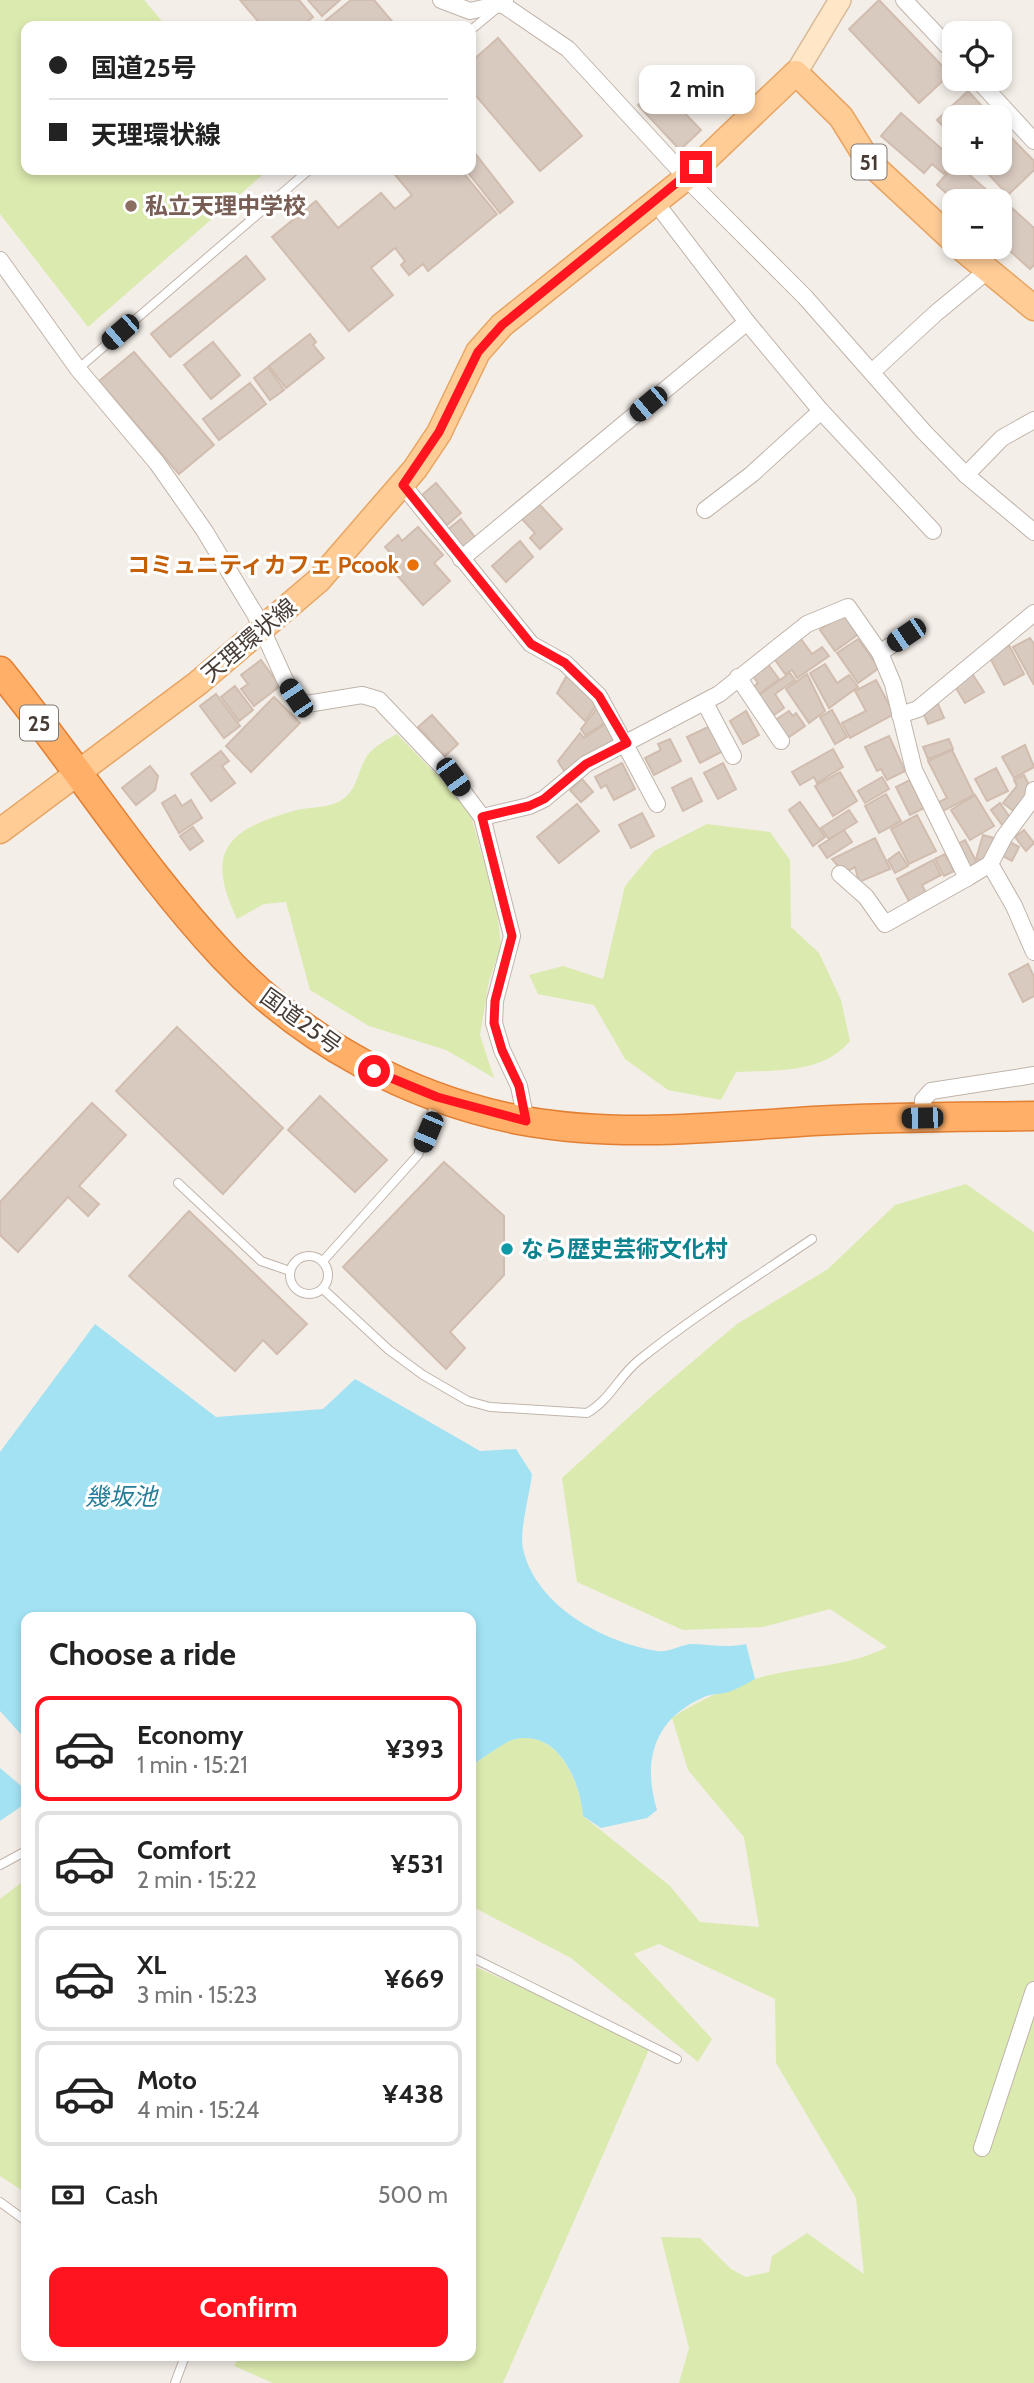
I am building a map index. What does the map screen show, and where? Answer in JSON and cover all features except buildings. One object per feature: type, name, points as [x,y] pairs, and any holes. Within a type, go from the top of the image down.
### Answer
[{"type":"highway","name":"国道25号","points":[[0,671],[77,775],[223,956],[266,998],[313,1033],[374,1071],[437,1097],[526,1121],[681,1130],[816,1121],[1034,1116]]},
{"type":"main road","name":"天理環状線","points":[[0,831],[198,683],[337,562],[403,485],[439,432],[478,352],[502,325],[687,177],[796,73]]},
{"type":"main road","name":"51","points":[[796,73],[841,117],[869,163],[942,230]]},
{"type":"main road","points":[[974,259],[1034,308]]},
{"type":"street","points":[[441,0],[470,11],[504,2],[568,49],[687,177],[805,297],[966,475],[1034,532]]},
{"type":"street","points":[[796,73],[840,0]]},
{"type":"street","points":[[904,0],[942,40]]},
{"type":"street","points":[[988,91],[1034,141]]},
{"type":"street","points":[[656,203],[747,322],[821,411],[933,531]]},
{"type":"street","points":[[0,260],[78,369],[157,463],[204,530],[296,698],[307,704],[362,695],[379,700],[453,777],[482,817],[512,936],[495,1001],[494,1023],[502,1050],[519,1086],[526,1121]]},
{"type":"street","points":[[872,372],[987,271]]},
{"type":"street","points":[[461,559],[747,322]]},
{"type":"street","points":[[705,510],[752,474],[821,411]]},
{"type":"street","points":[[966,475],[1002,438],[1034,420]]},
{"type":"street","points":[[403,485],[531,644],[565,663],[599,696],[627,743],[657,804]]},
{"type":"street","points":[[482,817],[529,806],[544,799],[586,764],[705,703],[807,624],[848,607],[880,653],[914,770],[967,878]]},
{"type":"street","points":[[900,715],[918,709],[1034,612]]},
{"type":"street","points":[[880,653],[906,635]]},
{"type":"street","points":[[738,677],[781,741]]},
{"type":"street","points":[[705,703],[733,757]]},
{"type":"street","points":[[840,874],[866,897],[885,924],[990,864],[1004,837],[1033,798],[1034,790]]},
{"type":"street","points":[[990,864],[1014,906],[1034,952]]},
{"type":"street","points":[[922,1118],[923,1100],[931,1091],[1034,1075]]},
{"type":"street","points":[[982,2148],[1034,1990]]},
{"type":"lane","points":[[476,26],[504,2]]},
{"type":"lane","points":[[78,369],[303,175]]},
{"type":"lane","points":[[323,1261],[418,1156],[437,1097]]},
{"type":"lane","points":[[178,1182],[261,1261],[290,1271]]},
{"type":"lane","points":[[323,1289],[389,1350],[423,1375],[468,1401],[490,1407],[587,1413],[610,1395],[635,1363],[679,1329],[811,1239]]},
{"type":"lane","points":[[313,1255],[323,1261],[329,1278],[323,1289],[312,1294],[300,1292],[292,1282],[290,1271],[301,1257],[313,1255]]},
{"type":"lane","points":[[0,1865],[21,1854]]},
{"type":"lane","points":[[476,1959],[677,2059]]},
{"type":"lane","points":[[0,2202],[21,2217]]},
{"type":"lane","points":[[175,2383],[183,2361]]},
{"type":"green space","name":"私立天理中学校","points":[[0,0],[144,0],[162,21],[21,21],[21,175],[262,175],[88,327],[0,214]]},
{"type":"green space","points":[[397,734],[469,808],[497,910],[501,946],[489,981],[480,1035],[494,1078],[446,1050],[369,1026],[310,990],[286,902],[264,904],[237,919],[227,895],[223,859],[229,846],[239,835],[273,817],[340,801],[354,786],[370,752]]},
{"type":"green space","points":[[707,824],[770,832],[790,860],[791,927],[819,953],[841,1000],[850,1041],[839,1052],[813,1065],[783,1070],[736,1072],[721,1100],[668,1090],[625,1059],[594,1005],[538,994],[529,975],[563,966],[603,979],[625,886],[654,851]]},
{"type":"green space","points":[[966,1184],[1034,1232],[1034,2383],[679,2383],[689,2348],[661,2237],[700,2238],[731,2269],[746,2277],[769,2272],[772,2256],[807,2233],[864,2274],[856,2198],[776,2063],[775,1999],[659,1944],[634,1954],[712,2039],[698,2062],[571,1958],[476,1909],[476,1763],[512,1740],[528,1738],[542,1741],[563,1760],[571,1773],[583,1816],[670,1886],[700,1922],[759,1927],[744,1837],[688,1770],[672,1718],[712,1696],[755,1679],[839,1663],[887,1647],[830,1609],[763,1627],[683,1630],[577,1582],[562,1478],[653,1395],[737,1324],[828,1269],[895,1205]]},
{"type":"green space","points":[[21,1883],[21,2190],[0,2176],[0,1899]]},
{"type":"green space","points":[[476,1967],[651,2045],[503,2383],[273,2383],[234,2366],[236,2361],[476,2361]]},
{"type":"water","name":"幾坂池","points":[[95,1324],[216,1417],[323,1409],[355,1379],[480,1451],[516,1449],[532,1474],[524,1523],[523,1549],[530,1569],[542,1588],[575,1618],[615,1639],[657,1651],[693,1644],[746,1644],[755,1679],[729,1692],[704,1697],[673,1717],[663,1729],[652,1758],[651,1774],[657,1810],[647,1818],[601,1828],[583,1816],[571,1773],[563,1760],[542,1741],[528,1738],[512,1740],[476,1763],[476,1612],[21,1612],[21,1734],[0,1711],[0,1452]]},
{"type":"water","points":[[0,1768],[21,1786],[21,1806],[0,1821]]},
{"type":"place","name":"私立天理中学校","points":[[131,206]]},
{"type":"place","name":"コミュニティカフェ Pcook","points":[[413,565]]},
{"type":"place","name":"なら歴史芸術文化村","points":[[507,1249]]},
{"type":"route","points":[[374,1071],[437,1097],[526,1121],[519,1086],[496,1035],[494,1023],[495,1001],[512,936],[482,817],[529,806],[544,799],[586,764],[627,743],[599,696],[565,663],[531,644],[403,485],[447,418],[478,352],[502,325],[656,203],[696,167]]}]
